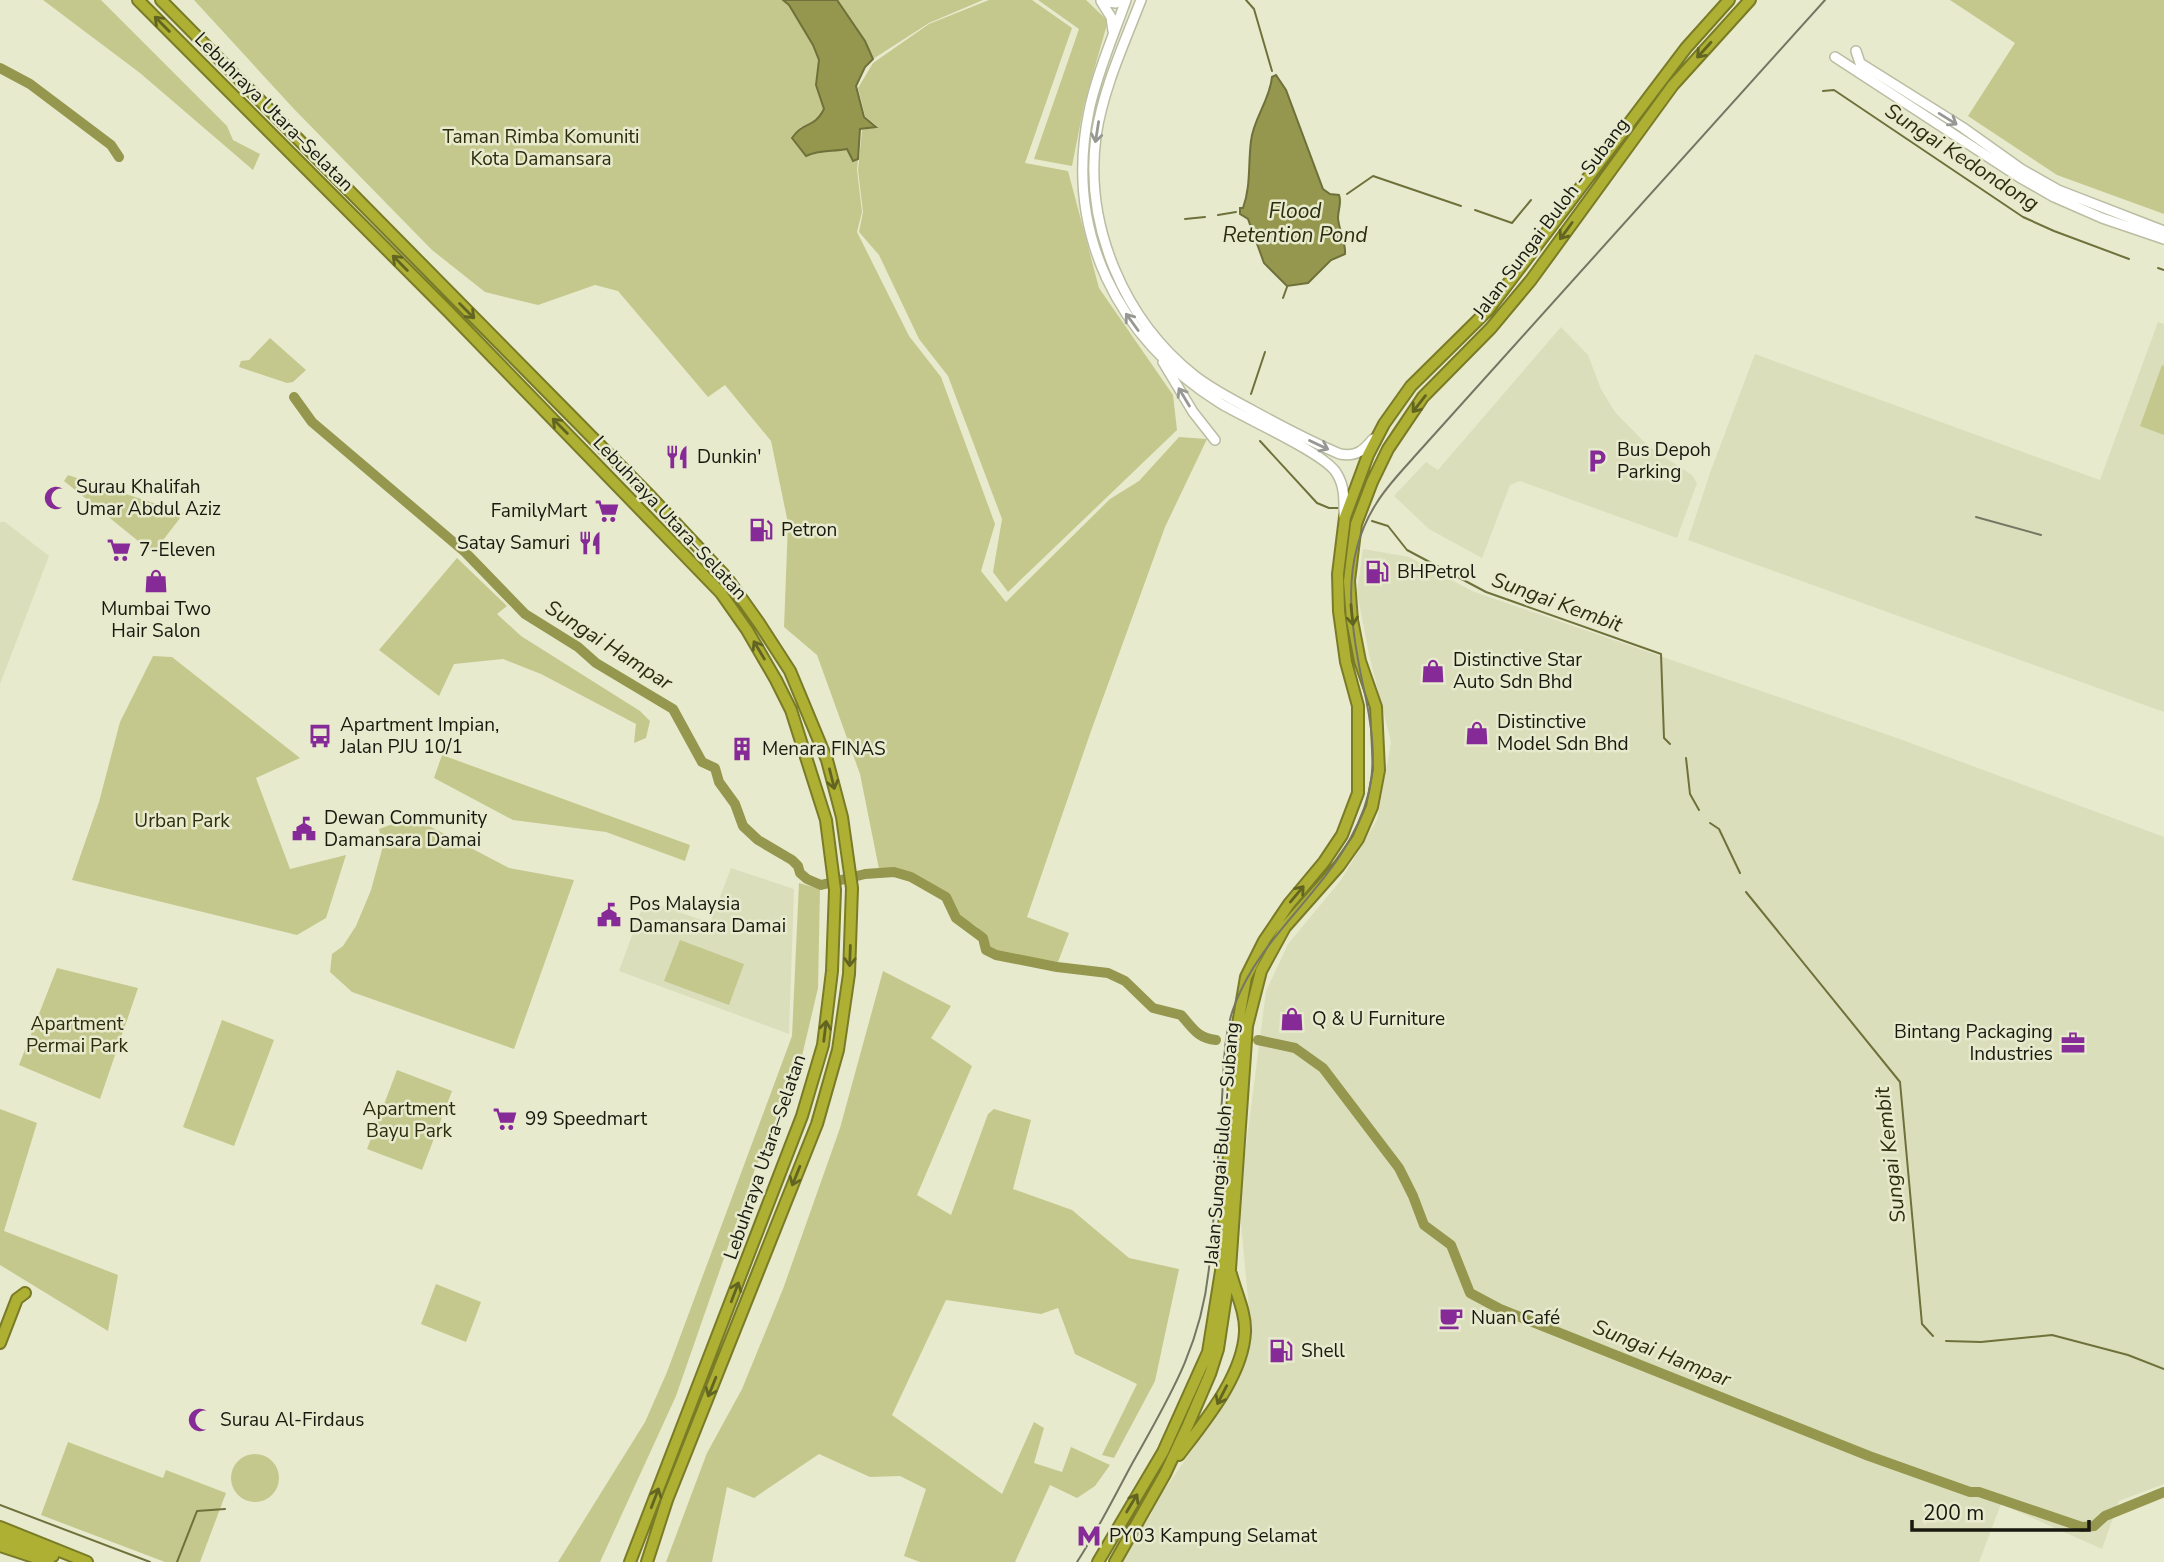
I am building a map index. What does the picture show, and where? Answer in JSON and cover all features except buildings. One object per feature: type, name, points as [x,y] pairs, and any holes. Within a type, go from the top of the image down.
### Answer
[{"type":"highway","name":"Lebuhraya Utara–Selatan","points":[[138,0],[449,312],[721,593],[753,640],[790,710],[826,820],[835,891],[832,971],[823,1045],[802,1116],[767,1211],[630,1562]]},
{"type":"highway","name":"Lebuhraya Utara–Selatan","points":[[161,0],[633,478],[727,578],[790,671],[827,761],[842,817],[852,888],[849,974],[838,1050],[817,1124],[667,1500],[647,1562]]},
{"type":"highway","name":"Jalan Sungai Buloh - Subang","points":[[1098,1562],[1163,1452],[1208,1352],[1221,1271],[1238,1024],[1246,977],[1264,942],[1289,904],[1324,862],[1342,835],[1358,793],[1358,706],[1346,662],[1338,584],[1345,517],[1368,455],[1384,424],[1411,386],[1488,310],[1686,48],[1728,0]]},
{"type":"highway","name":"Jalan Sungai Buloh - Subang","points":[[1115,1562],[1165,1474],[1210,1374],[1222,1327],[1230,1269],[1247,1026],[1255,990],[1266,958],[1285,927],[1339,866],[1358,839],[1372,807],[1378,776],[1376,707],[1358,651],[1349,581],[1356,524],[1372,482],[1388,449],[1423,397],[1491,328],[1531,280],[1673,85],[1750,0]]},
{"type":"highway","points":[[1165,1474],[1216,1407],[1238,1360],[1245,1332],[1241,1306],[1230,1269]]},
{"type":"highway","points":[[0,1343],[17,1299],[25,1293]]},
{"type":"highway","points":[[0,1521],[34,1541]]},
{"type":"highway","points":[[0,1527],[86,1562]]},
{"type":"highway","points":[[0,1536],[68,1562]]},
{"type":"highway","points":[[0,1546],[30,1562]]},
{"type":"highway","points":[[0,1546],[49,1562]]},
{"type":"main road","points":[[1112,40],[1113,21],[1101,1],[1116,3],[1121,0]]},
{"type":"main road","points":[[1126,0],[1089,108],[1085,134],[1082,179],[1085,202],[1106,282],[1126,314],[1158,353],[1189,381],[1220,403],[1331,465],[1342,483],[1345,517]]},
{"type":"main road","points":[[1121,14],[1129,10],[1135,0]]},
{"type":"main road","points":[[1141,0],[1115,66],[1096,135],[1093,177],[1095,200],[1116,276],[1147,325],[1175,359],[1215,390],[1340,454],[1357,454],[1365,449],[1384,424]]},
{"type":"main road","points":[[1115,66],[1125,23],[1121,14]]},
{"type":"main road","points":[[1856,51],[1860,63],[1962,127],[2021,169],[2058,190],[2164,231]]},
{"type":"main road","points":[[1835,57],[2054,197],[2102,218],[2164,239]]},
{"type":"main road","points":[[1158,353],[1193,412],[1214,440]]},
{"type":"shaded area","points":[[2158,322],[2164,324],[2164,712],[1688,540],[1755,354],[2100,480]]},
{"type":"shaded area","points":[[1561,327],[1588,355],[1601,389],[1615,412],[1648,446],[1692,475],[1697,483],[1677,538],[1520,481],[1510,485],[1482,558],[1429,529],[1394,496],[1426,462],[1438,470]]},
{"type":"shaded area","points":[[0,522],[5,522],[49,556],[0,684]]},
{"type":"shaded area","points":[[1363,549],[1409,557],[1472,591],[1897,738],[2164,837],[2164,1484],[2119,1501],[2102,1549],[2001,1504],[1979,1562],[1119,1562],[1152,1513],[1152,1508],[1227,1399],[1245,1361],[1250,1321],[1239,1201],[1266,991],[1288,944],[1341,880],[1377,820],[1391,742],[1369,655],[1357,592]]},
{"type":"shaded area","points":[[731,868],[794,889],[789,1034],[619,971],[645,900],[710,923]]},
{"type":"green space","points":[[43,0],[101,0],[227,126],[233,140],[260,154],[253,170],[140,73]]},
{"type":"green space","name":"Taman Rimba Komuniti Kota Damansara","points":[[194,0],[783,0],[789,5],[813,45],[819,60],[816,85],[824,109],[818,120],[799,128],[799,147],[806,156],[848,149],[853,160],[858,159],[862,212],[857,232],[909,336],[941,377],[995,524],[981,571],[1006,602],[1110,499],[1139,481],[1179,437],[1207,439],[1165,527],[1027,917],[1069,933],[1058,962],[1001,952],[989,947],[985,936],[976,926],[959,916],[948,894],[894,868],[879,869],[860,774],[817,655],[784,627],[788,523],[771,441],[725,385],[708,397],[618,291],[595,285],[538,305],[485,292],[432,250],[294,109]]},
{"type":"green space","points":[[837,0],[983,0],[929,23],[873,59],[865,41]]},
{"type":"green space","points":[[989,0],[1032,0],[1072,28],[1025,163],[1068,171],[1099,288],[1173,395],[1177,430],[1008,592],[993,572],[1002,519],[948,376],[919,339],[879,255],[859,232],[863,212],[858,170],[862,130],[878,127],[865,116],[858,88],[873,63],[929,24]]},
{"type":"green space","points":[[1038,0],[1086,0],[1108,21],[1084,105],[1072,166],[1034,159],[1079,29]]},
{"type":"green space","points":[[1950,0],[2164,0],[2164,214],[2057,175],[1968,116],[2015,43]]},
{"type":"green space","points":[[270,338],[306,370],[293,382],[287,383],[239,367],[241,361],[249,360]]},
{"type":"green space","points":[[2162,365],[2164,366],[2164,435],[2140,426]]},
{"type":"green space","points":[[68,475],[184,513],[153,553],[64,481]]},
{"type":"green space","points":[[457,558],[507,606],[497,614],[521,636],[640,711],[650,721],[646,738],[634,743],[636,724],[541,674],[503,659],[454,664],[439,696],[379,650]]},
{"type":"green space","name":"Urban Park","points":[[153,656],[172,657],[300,758],[256,778],[290,869],[346,855],[326,918],[297,935],[72,880],[99,802],[120,722]]},
{"type":"green space","points":[[442,755],[690,845],[685,861],[606,832],[513,820],[434,778]]},
{"type":"green space","points":[[412,817],[509,868],[574,880],[514,1049],[352,992],[330,972],[332,954],[343,946],[356,926],[371,890],[383,846],[379,829]]},
{"type":"green space","points":[[799,883],[820,889],[818,988],[798,1073],[755,1169],[676,1396],[600,1562],[558,1562],[645,1422],[667,1372],[792,1036]]},
{"type":"green space","points":[[680,940],[744,964],[729,1005],[664,981]]},
{"type":"green space","name":"Apartment Permai Park","points":[[57,968],[138,988],[100,1099],[19,1065]]},
{"type":"green space","points":[[883,971],[951,1006],[931,1038],[972,1066],[917,1195],[951,1215],[988,1114],[994,1109],[1031,1120],[1013,1189],[1072,1210],[1129,1258],[1179,1269],[1155,1381],[1114,1458],[1102,1455],[1137,1384],[1075,1354],[1058,1308],[1041,1314],[946,1300],[892,1415],[1002,1494],[1034,1422],[1044,1428],[1034,1463],[1062,1472],[1071,1447],[1110,1465],[1095,1486],[1077,1498],[1050,1485],[1015,1562],[920,1562],[904,1556],[926,1489],[900,1476],[870,1477],[819,1454],[754,1498],[727,1487],[712,1562],[666,1562],[707,1453],[742,1389],[783,1289],[840,1128]]},
{"type":"green space","points":[[222,1020],[274,1040],[234,1146],[183,1127]]},
{"type":"green space","name":"Apartment Bayu Park","points":[[397,1070],[452,1091],[422,1170],[367,1149]]},
{"type":"green space","points":[[0,1109],[37,1123],[4,1231],[118,1275],[108,1331],[0,1265]]},
{"type":"green space","points":[[436,1284],[481,1302],[466,1342],[421,1324]]},
{"type":"green space","points":[[68,1442],[163,1478],[166,1470],[226,1493],[200,1562],[165,1562],[41,1515]]},
{"type":"green space","points":[[255,1454],[272,1461],[279,1478],[272,1495],[255,1502],[238,1495],[231,1478],[238,1461]]},
{"type":"water","points":[[783,0],[837,0],[865,41],[873,59],[865,67],[856,86],[864,117],[876,127],[860,129],[858,159],[853,161],[847,149],[806,156],[792,138],[796,132],[816,120],[824,109],[816,85],[819,60],[789,5]]},
{"type":"water","name":"Flood Retention Pond","points":[[1276,75],[1286,90],[1323,189],[1330,194],[1339,195],[1338,218],[1345,250],[1345,254],[1331,260],[1308,283],[1287,286],[1264,263],[1248,219],[1240,214],[1247,191],[1252,133],[1272,77]]},
{"type":"waterway","name":"Sungai Kembit","points":[[1246,0],[1254,9],[1272,71]]},
{"type":"waterway","name":"Sungai Hampar","points":[[0,68],[30,84],[111,145],[119,157]]},
{"type":"waterway","name":"Sungai Kedondong","points":[[1823,91],[1834,90],[2023,217],[2129,259]]},
{"type":"waterway","points":[[1347,194],[1373,176],[1461,206]]},
{"type":"waterway","points":[[1475,210],[1512,223],[1531,200]]},
{"type":"waterway","points":[[1218,215],[1236,212]]},
{"type":"waterway","points":[[1185,219],[1205,217]]},
{"type":"waterway","name":"Sungai Kedondong","points":[[2158,268],[2164,270]]},
{"type":"waterway","name":"Sungai Kembit","points":[[1283,298],[1287,287]]},
{"type":"waterway","name":"Sungai Kembit","points":[[1251,394],[1265,352]]},
{"type":"waterway","name":"Sungai Hampar","points":[[294,397],[312,422],[465,552],[525,614],[578,647],[596,663],[673,709],[702,762],[715,768],[719,782],[735,804],[743,826],[758,840],[792,860],[807,879],[821,885],[865,874],[894,872],[911,877],[946,897],[956,918],[983,938],[986,950],[996,955],[1057,967],[1108,973],[1125,981],[1153,1008],[1181,1015],[1200,1035],[1216,1040]]},
{"type":"waterway","name":"Sungai Kembit","points":[[1260,441],[1317,503],[1329,508],[1339,508]]},
{"type":"waterway","name":"Sungai Kembit","points":[[1372,521],[1388,526],[1407,550],[1486,592],[1661,654],[1664,738],[1670,744]]},
{"type":"waterway","name":"Sungai Kembit","points":[[1686,758],[1690,794],[1699,810]]},
{"type":"waterway","name":"Sungai Kembit","points":[[1710,823],[1719,829],[1740,873]]},
{"type":"waterway","name":"Sungai Kembit","points":[[1746,892],[1900,1082],[1922,1324],[1933,1336]]},
{"type":"waterway","name":"Sungai Hampar","points":[[1258,1040],[1295,1048],[1323,1068],[1399,1168],[1424,1225],[1451,1245],[1470,1293],[1500,1309],[1869,1456],[1970,1492],[1979,1492],[2082,1527],[2094,1526],[2105,1516],[2164,1492]]},
{"type":"waterway","name":"Sungai Kembit","points":[[1946,1341],[1981,1342],[2052,1335],[2128,1355],[2164,1369]]},
{"type":"waterway","points":[[0,1505],[150,1562]]},
{"type":"waterway","points":[[177,1562],[197,1511],[225,1509]]},
{"type":"railway","points":[[1077,1562],[1171,1392],[1199,1322],[1211,1247],[1225,1051],[1235,1004],[1266,949],[1343,851],[1358,823],[1369,792],[1373,765],[1372,738],[1354,639],[1351,593],[1357,547],[1365,525],[1380,498],[1399,474],[1825,0]]},
{"type":"railway","points":[[1976,517],[2041,535]]},
{"type":"place","name":"Dunkin'","points":[[677,457]]},
{"type":"place","name":"Bus Depoh Parking","points":[[1597,461]]},
{"type":"place","name":"Surau Khalifah Umar Abdul Aziz","points":[[56,498]]},
{"type":"place","name":"FamilyMart","points":[[607,511]]},
{"type":"place","name":"Petron","points":[[761,530]]},
{"type":"place","name":"Satay Samuri","points":[[590,543]]},
{"type":"place","name":"7-Eleven","points":[[119,550]]},
{"type":"place","name":"BHPetrol","points":[[1377,572]]},
{"type":"place","name":"Mumbai Two Hair Salon","points":[[156,581]]},
{"type":"place","name":"Distinctive Star Auto Sdn Bhd","points":[[1433,671]]},
{"type":"place","name":"Distinctive Model Sdn Bhd","points":[[1477,733]]},
{"type":"place","name":"Apartment Impian, Jalan PJU 10/1","points":[[320,736]]},
{"type":"place","name":"Menara FINAS","points":[[742,749]]},
{"type":"place","name":"Dewan Community Damansara Damai","points":[[304,829]]},
{"type":"place","name":"Pos Malaysia Damansara Damai","points":[[609,915]]},
{"type":"place","name":"Q & U Furniture","points":[[1292,1019]]},
{"type":"place","name":"Bintang Packaging Industries","points":[[2073,1043]]},
{"type":"place","name":"99 Speedmart","points":[[505,1119]]},
{"type":"place","name":"Nuan Café","points":[[1451,1318]]},
{"type":"place","name":"Shell","points":[[1281,1351]]},
{"type":"place","name":"Surau Al-Firdaus","points":[[200,1420]]},
{"type":"place","name":"PY03 Kampung Selamat","points":[[1089,1536]]}]
